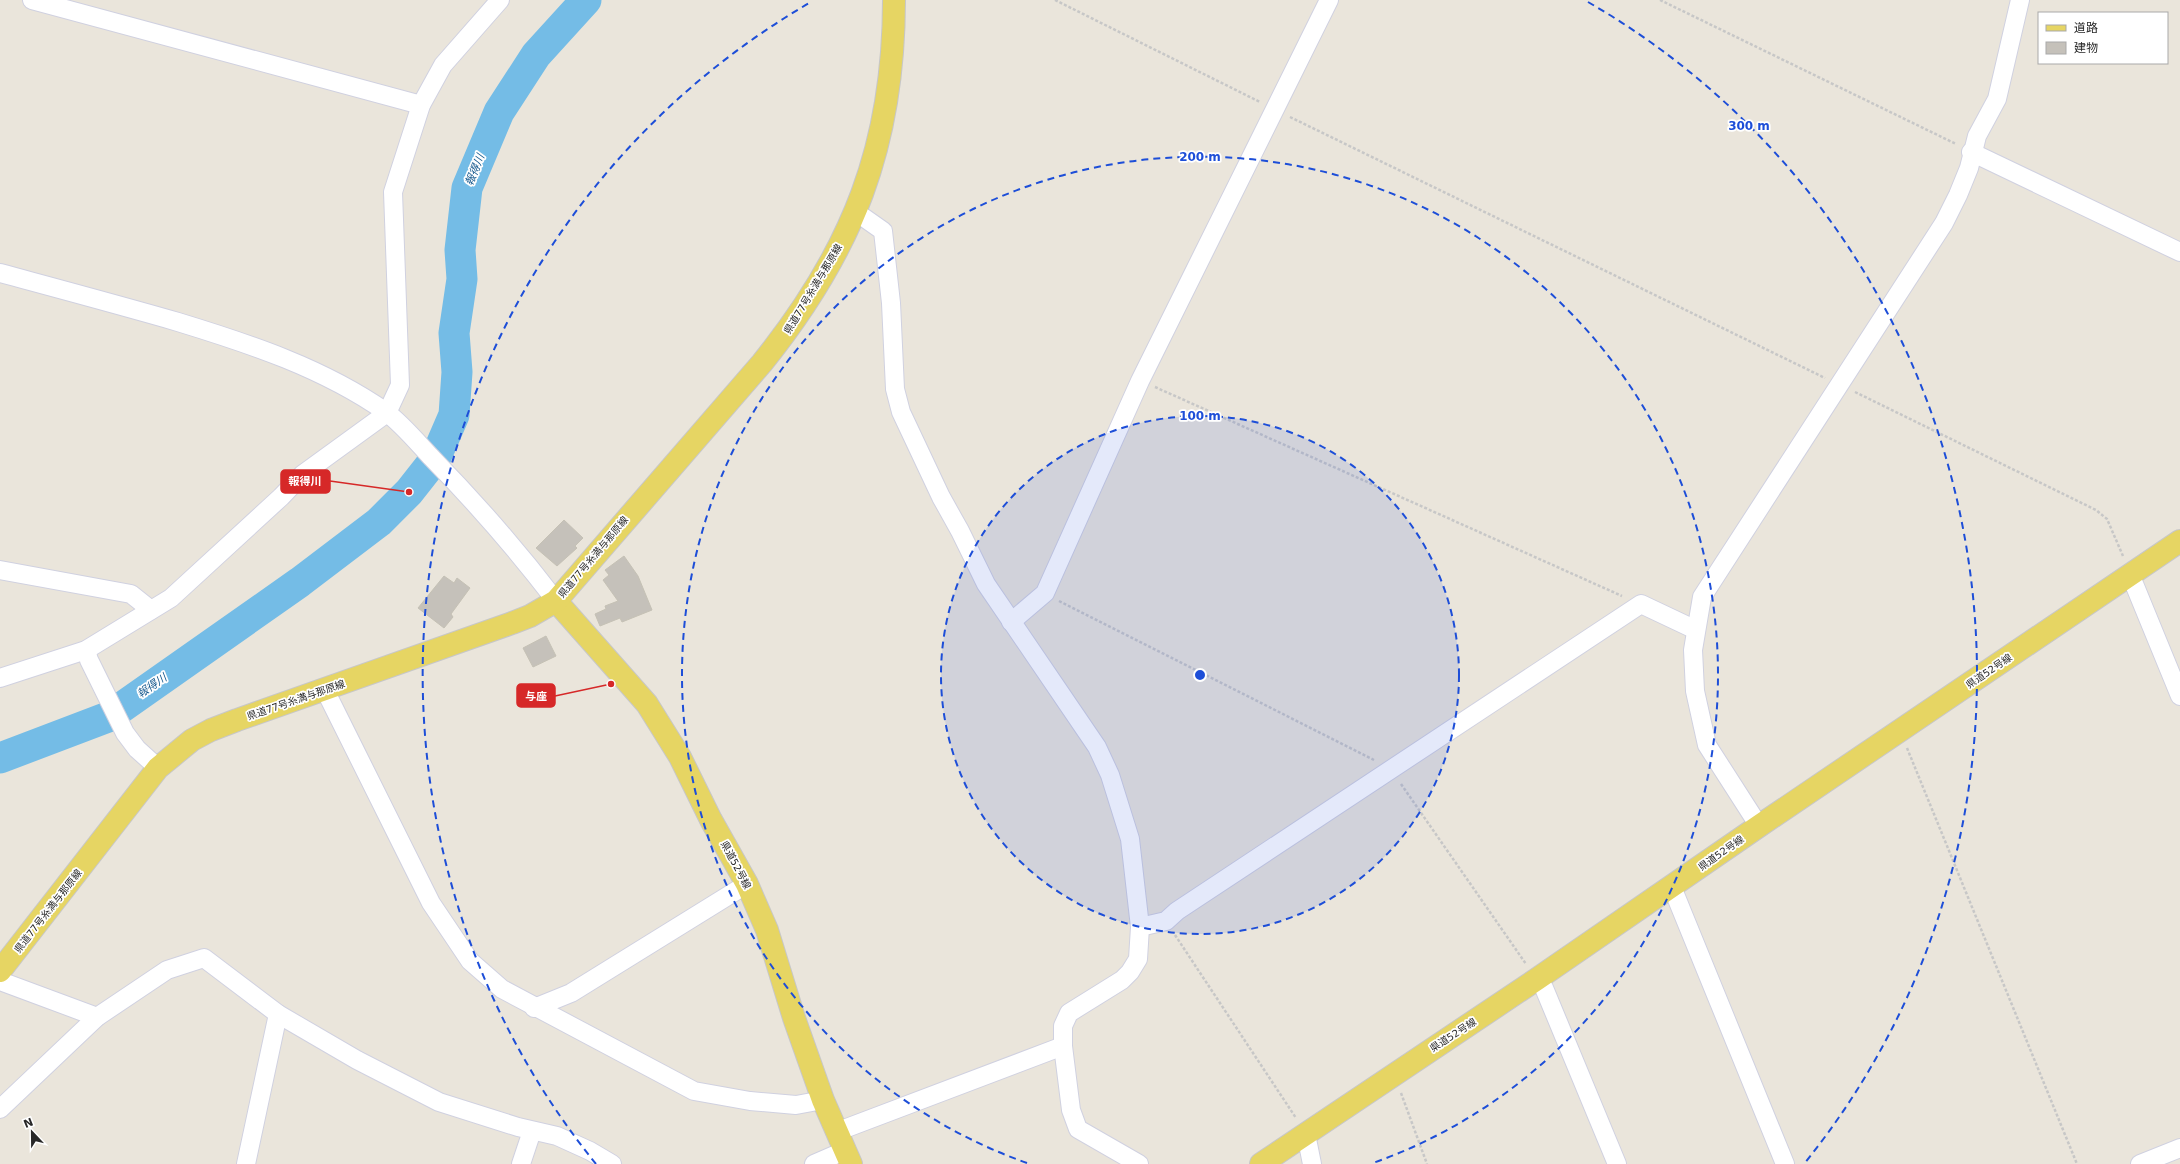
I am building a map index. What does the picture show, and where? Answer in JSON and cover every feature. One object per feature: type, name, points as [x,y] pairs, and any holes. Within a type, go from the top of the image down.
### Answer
[{"type":"main road","name":"県道77号糸満与那原線","points":[[0,971],[158,768],[192,740],[211,730],[512,623],[530,616],[556,601],[785,335],[833,258],[856,212],[871,172],[880,140],[892,66],[894,0]]},
{"type":"main road","name":"県道52号線","points":[[1261,1164],[1393,1074],[1537,979],[1759,826],[1900,732],[2180,541]]},
{"type":"main road","name":"県道52号線","points":[[556,601],[647,704],[680,758],[747,884],[767,930],[796,1024],[823,1100],[844,1149]]},
{"type":"street","points":[[32,0],[421,105]]},
{"type":"street","points":[[0,678],[88,655],[151,610],[171,598],[303,474],[393,419],[400,385],[393,192],[421,105],[443,65],[500,0]]},
{"type":"street","points":[[1011,622],[1044,593],[1140,381],[1329,0]]},
{"type":"street","points":[[1759,826],[1707,745],[1695,691],[1692,650],[1702,597],[1724,560],[1841,385],[1884,314],[1944,223],[1969,168],[1971,152],[1977,136],[1997,99],[2020,0]]},
{"type":"street","points":[[1971,152],[2180,252]]},
{"type":"street","points":[[856,212],[883,231],[891,303],[897,402],[941,497],[960,530],[986,584],[1088,733],[1107,769],[1130,839],[1140,927],[1138,959],[1130,972],[1122,980],[1069,1013],[1064,1026],[1063,1046],[1071,1110],[1078,1129],[1139,1164]]},
{"type":"street","points":[[0,273],[223,336],[287,358],[328,377],[393,419],[464,490],[556,601]]},
{"type":"street","points":[[0,570],[131,594],[151,610]]},
{"type":"street","points":[[2130,574],[2180,696]]},
{"type":"street","points":[[1140,927],[1166,921],[1177,911],[1641,604],[1696,630]]},
{"type":"street","points":[[88,655],[125,733],[137,749],[158,768]]},
{"type":"street","points":[[325,690],[431,903],[470,960],[502,989],[534,1008],[694,1091],[750,1101],[796,1105],[823,1100]]},
{"type":"street","points":[[534,1008],[570,993],[747,884]]},
{"type":"street","points":[[1672,887],[1785,1164]]},
{"type":"street","points":[[0,1109],[97,1017],[167,970],[204,958],[278,1014],[356,1060],[439,1102],[572,1142],[612,1164]]},
{"type":"street","points":[[1537,979],[1544,988],[1617,1164]]},
{"type":"street","points":[[0,981],[97,1017]]},
{"type":"street","points":[[246,1164],[278,1014]]},
{"type":"street","points":[[814,1164],[1063,1046]]},
{"type":"street","points":[[521,1164],[532,1130]]},
{"type":"street","points":[[1306,1134],[1312,1164]]},
{"type":"street","points":[[2140,1164],[2180,1148]]},
{"type":"path","points":[[1055,0],[1275,110],[2096,510],[2107,519],[2130,574]]},
{"type":"path","points":[[1660,0],[1971,152]]},
{"type":"path","points":[[1140,381],[1641,604]]},
{"type":"path","points":[[1044,593],[1391,769],[1537,979]]},
{"type":"path","points":[[1900,732],[2077,1164]]},
{"type":"path","points":[[1166,921],[1306,1134]]},
{"type":"path","points":[[1393,1074],[1427,1164]]},
{"type":"building","points":[[564,520],[583,538],[575,546],[577,548],[557,566],[536,548]]},
{"type":"building","points":[[624,556],[638,576],[652,610],[622,622],[620,618],[600,626],[595,614],[606,609],[605,606],[618,601],[603,580],[609,575],[605,570]]},
{"type":"building","points":[[444,576],[454,583],[457,578],[470,588],[451,614],[453,617],[444,628],[418,608]]},
{"type":"building","points":[[546,636],[556,656],[533,667],[523,648]]},
{"type":"waterway","name":"報得川","points":[[0,758],[108,717],[300,582],[379,522],[409,492],[435,459],[454,415],[457,372],[454,333],[462,279],[460,250],[467,188],[499,112],[536,55],[586,0]]},
{"type":"place","name":"報得川","points":[[409,492]]},
{"type":"place","name":"与座","points":[[611,684]]}]
